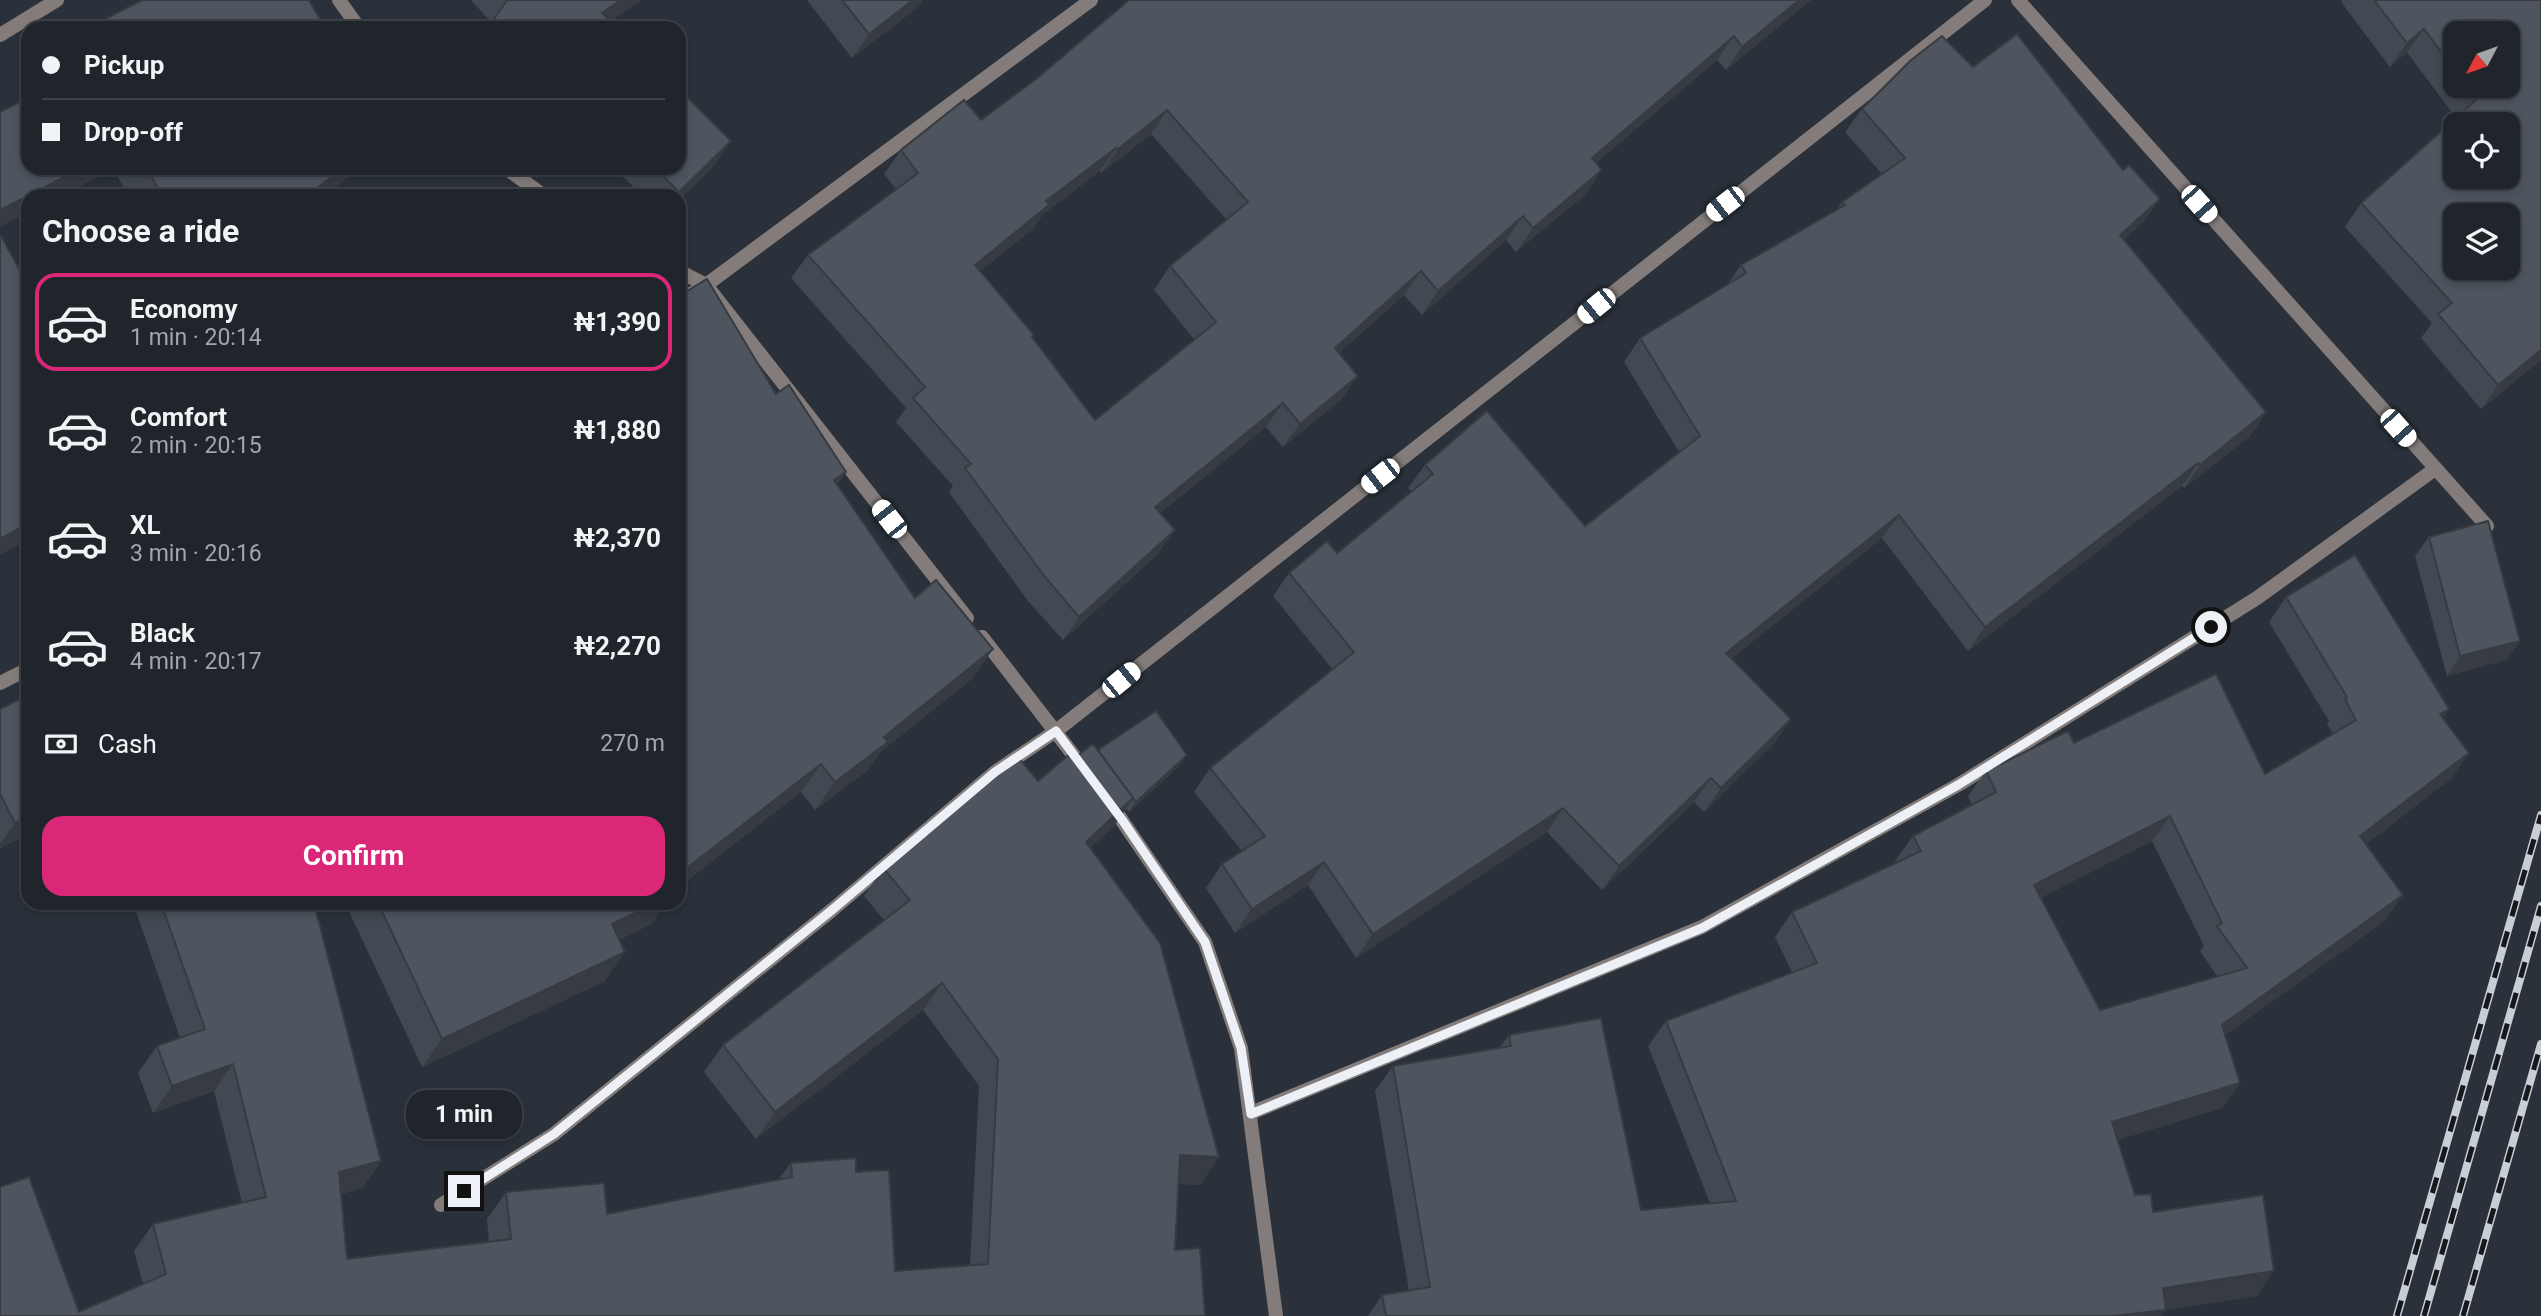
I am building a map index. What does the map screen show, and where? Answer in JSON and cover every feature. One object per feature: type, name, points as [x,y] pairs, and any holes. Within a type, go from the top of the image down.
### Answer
[{"type":"street","points":[[23,21],[57,0]]},
{"type":"street","points":[[339,0],[354,21]]},
{"type":"street","points":[[686,297],[706,285],[1091,0]]},
{"type":"street","points":[[441,1205],[554,1134],[832,910],[995,772],[1056,731],[1984,0]]},
{"type":"street","points":[[2018,0],[2487,526]]},
{"type":"street","points":[[0,35],[21,22]]},
{"type":"street","points":[[516,175],[534,189]]},
{"type":"street","points":[[686,275],[706,285],[1056,731],[1205,942],[1241,1048],[1276,1316]]},
{"type":"street","points":[[1251,1114],[1702,928],[1958,785],[2257,598],[2434,469]]},
{"type":"street","points":[[0,683],[21,672]]},
{"type":"building","points":[[142,0],[309,0],[321,21],[102,21]]},
{"type":"building","points":[[507,0],[621,0],[602,13],[610,21],[493,21]]},
{"type":"building","points":[[842,0],[913,0],[869,34]]},
{"type":"building","points":[[1129,0],[1799,0],[1742,47],[1734,36],[1592,158],[1602,170],[1533,228],[1523,216],[1438,291],[1421,271],[1335,348],[1358,376],[1300,424],[1283,403],[1155,507],[1175,530],[1079,617],[1045,577],[965,468],[971,464],[913,398],[925,387],[808,255],[918,173],[901,150],[964,100],[981,120],[1035,80]],"holes":[[[1167,110],[1248,202],[1170,266],[1216,322],[1095,420],[1032,337],[1034,335],[975,265],[1049,205],[1046,201]]]},
{"type":"building","points":[[2374,0],[2541,0],[2541,350],[2498,385],[2438,314],[2452,303],[2361,203],[2443,129],[2443,189],[2520,189],[2520,112],[2462,112],[2476,98],[2520,98],[2520,21],[2443,21],[2443,54],[2424,29],[2407,43]]},
{"type":"building","points":[[2017,34],[2123,170],[2129,165],[2160,199],[2120,235],[2266,412],[1985,627],[1899,515],[1726,653],[1791,719],[1721,788],[1711,778],[1619,866],[1563,808],[1373,934],[1324,862],[1252,909],[1222,864],[1265,836],[1210,768],[1354,652],[1289,573],[1327,541],[1337,553],[1433,474],[1425,465],[1487,411],[1585,526],[1700,436],[1640,338],[1746,273],[1741,265],[1845,205],[1842,202],[1905,158],[1862,109],[1910,61],[1942,36],[1973,67]]},
{"type":"building","points":[[686,96],[731,141],[682,189],[676,189],[662,175],[686,175]]},
{"type":"building","points":[[21,102],[21,175],[68,175],[41,189],[21,189],[21,199],[0,210],[0,112]]},
{"type":"building","points":[[150,175],[334,175],[316,189],[159,189]]},
{"type":"building","points":[[0,234],[21,272],[21,528],[0,539]]},
{"type":"building","points":[[707,279],[776,394],[789,385],[846,472],[834,480],[915,598],[936,580],[993,649],[884,737],[888,742],[835,782],[821,764],[686,869],[686,292]]},
{"type":"building","points":[[2488,521],[2520,641],[2460,656],[2429,537]]},
{"type":"building","points":[[2355,555],[2449,709],[2440,714],[2469,753],[2360,836],[2403,895],[2222,1025],[2240,1083],[2112,1122],[2135,1195],[2151,1194],[2153,1212],[2263,1195],[2274,1271],[2163,1288],[2166,1310],[2112,1316],[1386,1316],[1382,1295],[1430,1287],[1393,1066],[1511,1046],[1509,1035],[1601,1018],[1641,1210],[1736,1201],[1666,1021],[1817,963],[1792,912],[1921,851],[1913,836],[1996,792],[1986,771],[2068,731],[2074,743],[2216,674],[2265,774],[2356,720],[2345,699],[2347,697],[2286,597]],"holes":[[[2170,816],[2222,923],[2217,926],[2247,968],[2100,1010],[2034,885]]]},
{"type":"building","points":[[21,698],[21,820],[15,823],[0,794],[0,709]]},
{"type":"building","points":[[1156,711],[1187,755],[1136,802],[1098,750]]},
{"type":"building","points":[[1093,744],[1133,798],[1086,842],[1160,943],[1219,1157],[1180,1155],[1175,1250],[1200,1248],[1205,1316],[0,1316],[0,1187],[29,1177],[79,1312],[166,1274],[153,1224],[266,1197],[233,1064],[172,1086],[157,1046],[205,1029],[163,910],[316,910],[381,1161],[339,1172],[347,1259],[511,1239],[506,1192],[604,1183],[607,1214],[792,1177],[791,1163],[856,1158],[856,1172],[889,1170],[895,1271],[988,1264],[998,1059],[942,983],[775,1112],[723,1045],[910,900],[883,868],[1016,755],[1038,781],[1070,754],[1074,758]]},
{"type":"building","points":[[381,910],[641,910],[612,924],[625,952],[442,1039]]},
{"type":"railway","points":[[2397,1316],[2541,815]]},
{"type":"railway","points":[[2424,1316],[2541,906]]},
{"type":"railway","points":[[2463,1316],[2541,1044]]},
{"type":"route","points":[[464,1191],[554,1134],[832,910],[995,772],[1056,731],[1123,821],[1205,942],[1241,1048],[1251,1114],[1702,928],[1958,785],[2211,627]]}]
